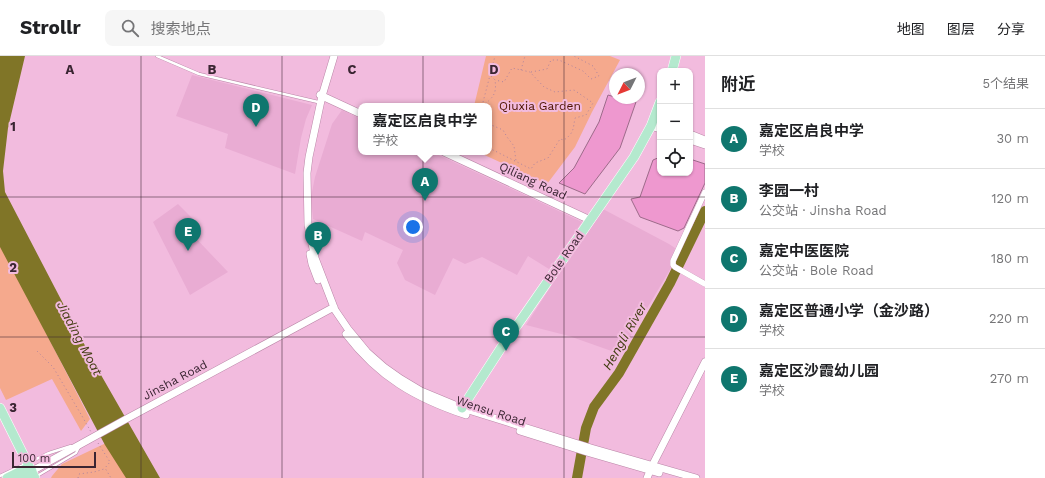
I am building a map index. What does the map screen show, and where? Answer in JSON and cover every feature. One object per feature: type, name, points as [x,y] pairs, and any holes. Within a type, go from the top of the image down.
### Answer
[{"type":"main road","points":[[673,68],[676,56]]},
{"type":"main road","name":"Bole Road","points":[[462,408],[501,348],[634,157],[654,123],[659,104]]},
{"type":"main road","points":[[0,408],[29,473]]},
{"type":"main road","points":[[0,420],[29,473]]},
{"type":"main road","points":[[7,478],[29,473]]},
{"type":"street","points":[[320,98],[330,56]]},
{"type":"street","points":[[334,56],[313,119],[304,164],[303,196],[304,230],[312,264],[332,309],[367,352],[401,380],[421,392],[462,408],[576,446]]},
{"type":"street","points":[[320,98],[358,113]]},
{"type":"street","points":[[693,135],[705,140]]},
{"type":"street","points":[[693,141],[705,145]]},
{"type":"street","name":"Qiliang Road","points":[[450,155],[590,220]]},
{"type":"street","points":[[703,282],[674,266],[673,260],[705,192]]},
{"type":"street","name":"Jinsha Road","points":[[29,473],[81,443],[332,309]]},
{"type":"street","name":"Wensu Road","points":[[332,309],[357,348],[376,367],[397,384],[418,396],[439,406],[651,468],[680,478]]},
{"type":"street","points":[[647,478],[705,362]]},
{"type":"street","points":[[651,468],[696,478]]},
{"type":"lane","points":[[157,56],[199,74],[320,98]]},
{"type":"lane","points":[[0,476],[29,473]]},
{"type":"path","points":[[483,103],[495,56]]},
{"type":"path","points":[[521,70],[525,56]]},
{"type":"path","points":[[490,75],[496,80],[504,82],[512,68],[530,72],[547,68],[551,60],[559,60],[583,71],[591,79],[598,76],[593,66],[574,56]]},
{"type":"path","points":[[492,150],[531,169],[536,163],[548,158],[560,139],[564,140],[570,136],[573,130],[575,118],[586,115],[593,103],[574,90],[555,92],[544,87],[530,72]]},
{"type":"path","points":[[487,103],[493,99],[496,88],[496,80]]},
{"type":"path","points":[[492,125],[503,130],[507,138],[514,146],[517,162]]},
{"type":"path","points":[[37,351],[53,367],[110,462],[105,468],[94,472],[79,474],[78,478]]},
{"type":"path","points":[[105,468],[112,478]]},
{"type":"shaded area","points":[[192,75],[312,105],[306,119],[301,138],[295,174],[225,148],[228,134],[176,116]]},
{"type":"shaded area","points":[[342,110],[358,118],[358,155],[438,155],[582,222],[549,269],[528,256],[517,275],[482,257],[465,264],[453,258],[435,295],[405,280],[397,263],[403,250],[365,232],[362,241],[313,219],[311,197],[315,177],[332,124]]},
{"type":"shaded area","points":[[178,204],[195,221],[188,230],[228,272],[190,295],[153,222]]},
{"type":"shaded area","points":[[601,208],[675,248],[671,268],[620,354],[569,336],[526,325]]},
{"type":"green space","name":"Qiuxia Garden","points":[[486,56],[610,56],[620,60],[616,68],[609,68],[609,80],[575,147],[547,184],[484,155],[492,155],[492,103],[475,103]]},
{"type":"green space","points":[[0,243],[90,419],[81,431],[52,379],[6,400],[0,388]]},
{"type":"green space","points":[[106,443],[128,478],[51,478],[62,464]]},
{"type":"water","name":"Jiading Moat","points":[[0,56],[25,56],[8,128],[3,171],[5,192],[93,361],[160,478],[126,478],[105,445],[0,247]]},
{"type":"building","points":[[608,95],[609,104],[635,104],[620,148],[585,194],[559,183],[574,168],[599,122]]},
{"type":"building","points":[[657,158],[657,176],[693,176],[693,160],[705,164],[705,183],[684,228],[678,231],[640,217],[631,199],[640,197],[653,160]]},
{"type":"waterway","name":"Hengli River","points":[[577,478],[586,428],[594,407],[619,373],[670,283],[705,211]]},
{"type":"place","name":"嘉定区普通小学（金沙路）","points":[[256,127]]},
{"type":"place","name":"嘉定区启良中学","points":[[425,201]]},
{"type":"place","name":"嘉定区沙霞幼儿园","points":[[188,251]]},
{"type":"place","name":"李园一村","points":[[318,255]]},
{"type":"place","name":"嘉定中医医院","points":[[506,351]]}]
